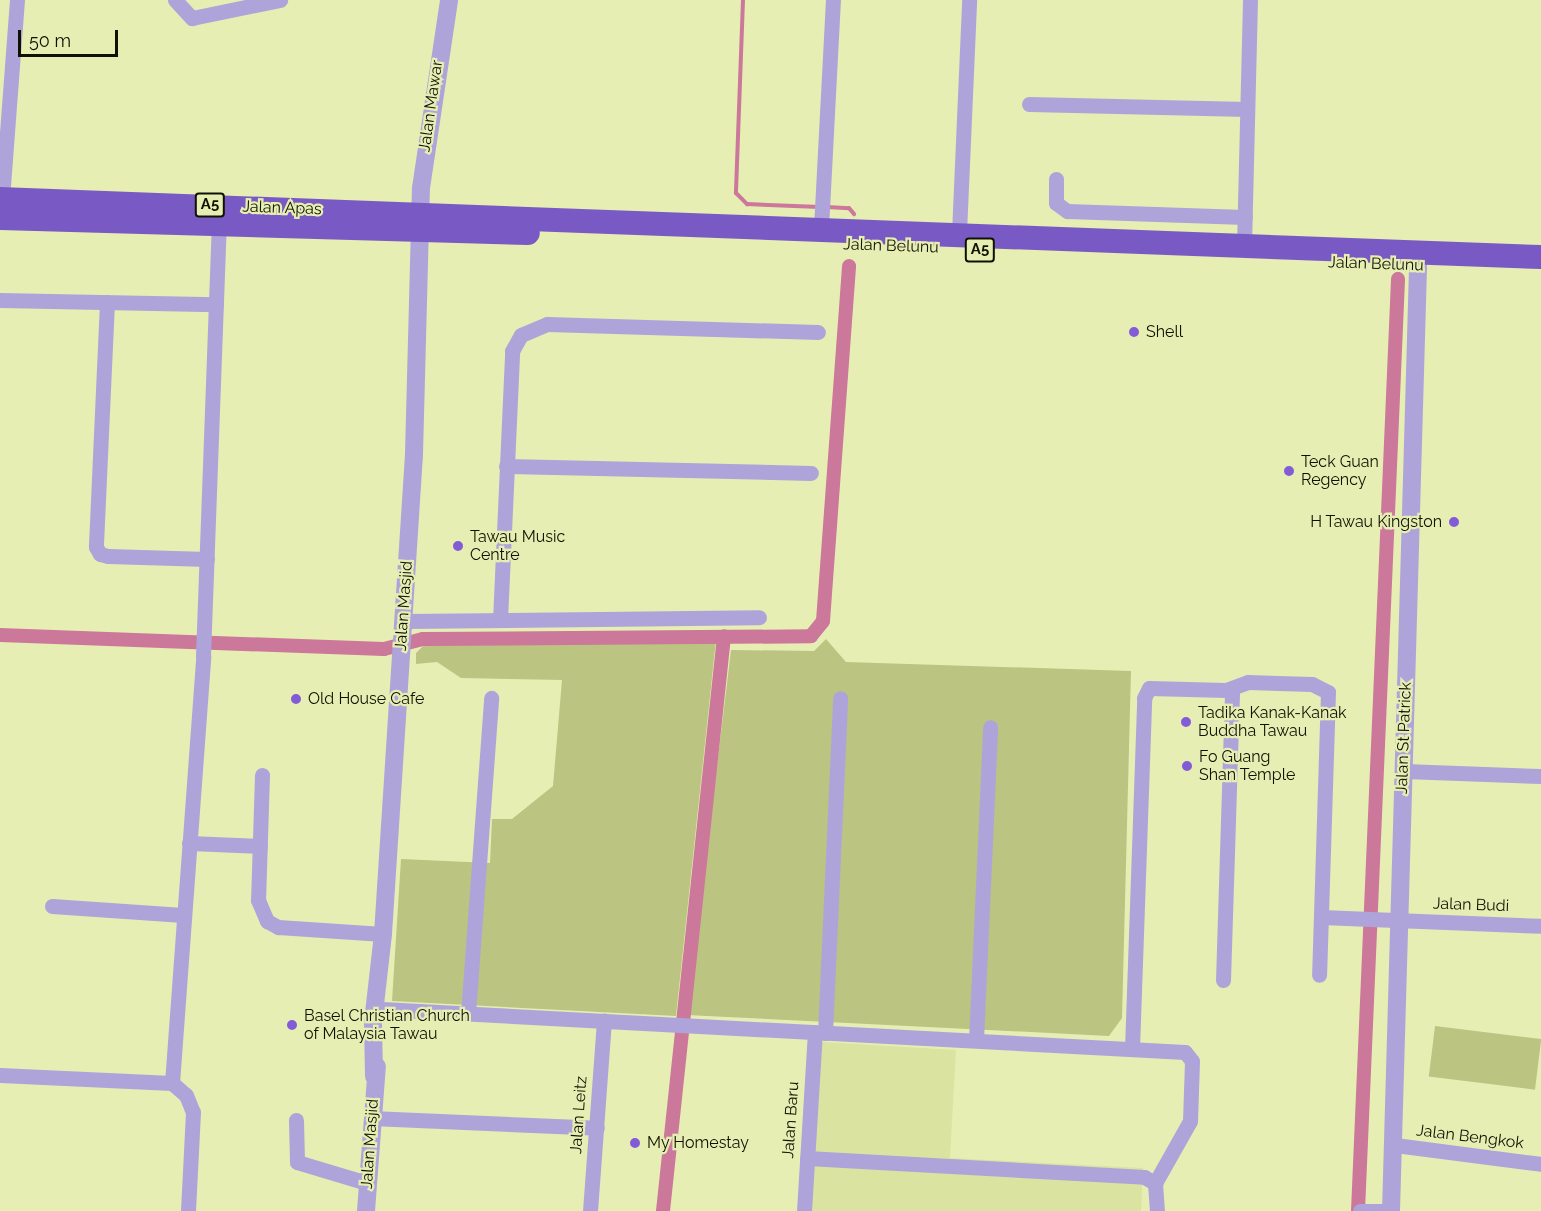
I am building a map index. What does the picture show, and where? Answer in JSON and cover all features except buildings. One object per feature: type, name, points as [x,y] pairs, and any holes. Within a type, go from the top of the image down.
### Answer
[{"type":"highway","name":"Jalan Apas","points":[[1,205],[420,220]]},
{"type":"highway","name":"Jalan Apas","points":[[1,205],[219,224],[420,220]]},
{"type":"highway","name":"Jalan Belunu","points":[[420,220],[822,214],[959,233],[1541,257]]},
{"type":"highway","name":"Jalan Belunu","points":[[420,220],[1541,270]]},
{"type":"street","points":[[1,205],[17,0]]},
{"type":"street","points":[[176,0],[192,18],[277,0]]},
{"type":"street","name":"Jalan Mawar","points":[[420,220],[424,150],[448,0]]},
{"type":"street","points":[[822,214],[833,0]]},
{"type":"street","points":[[959,233],[969,0]]},
{"type":"street","points":[[1245,245],[1250,0]]},
{"type":"street","points":[[1029,104],[1247,109]]},
{"type":"street","points":[[1056,179],[1056,203],[1067,211],[1245,217]]},
{"type":"street","name":"Jalan Masjid","points":[[374,1076],[371,1058],[383,934],[404,627],[420,220]]},
{"type":"street","points":[[172,1083],[203,656],[219,224]]},
{"type":"street","name":"Jalan St Patrick","points":[[1390,1211],[1395,1145],[1418,266]]},
{"type":"street","points":[[0,300],[216,304]]},
{"type":"street","points":[[107,302],[96,547],[100,554],[108,556],[207,560]]},
{"type":"street","points":[[500,620],[512,351],[521,335],[536,326],[818,332]]},
{"type":"street","points":[[506,466],[812,473]]},
{"type":"street","points":[[404,627],[500,620],[759,617]]},
{"type":"street","points":[[1132,1049],[1144,694],[1154,688],[1232,689],[1248,682],[1312,684],[1328,692],[1319,975]]},
{"type":"street","points":[[1223,980],[1232,689]]},
{"type":"street","points":[[468,1014],[491,698]]},
{"type":"street","name":"Jalan Baru","points":[[804,1211],[820,1032],[840,698]]},
{"type":"street","points":[[976,1041],[990,727]]},
{"type":"street","points":[[1404,771],[1541,776]]},
{"type":"street","points":[[262,775],[258,900],[267,921],[278,927],[383,934]]},
{"type":"street","points":[[189,843],[260,846]]},
{"type":"street","points":[[52,906],[183,915]]},
{"type":"street","name":"Jalan Budi","points":[[1321,917],[1541,926]]},
{"type":"street","name":"Jalan Masjid","points":[[366,1211],[374,1076],[382,1009],[379,982]]},
{"type":"street","points":[[382,1009],[1185,1052],[1192,1061],[1190,1121],[1155,1183],[1157,1211]]},
{"type":"street","name":"Jalan Leitz","points":[[590,1211],[604,1021]]},
{"type":"street","points":[[0,1075],[172,1083],[191,1103],[191,1168],[188,1211]]},
{"type":"street","points":[[372,1118],[597,1128]]},
{"type":"street","points":[[296,1120],[297,1161],[367,1184]]},
{"type":"street","name":"Jalan Bengkok","points":[[1395,1145],[1541,1164]]},
{"type":"street","points":[[807,1158],[1144,1177],[1155,1183]]},
{"type":"street","points":[[1363,1210],[1390,1211]]},
{"type":"shaded area","points":[[826,639],[846,662],[1131,671],[1122,1018],[1109,1036],[687,1015],[731,650],[814,651]]},
{"type":"shaded area","points":[[716,640],[676,1016],[392,1001],[401,859],[490,863],[492,819],[512,819],[553,786],[562,680],[461,678],[437,662],[416,664],[416,653],[425,644]]},
{"type":"shaded area","points":[[1435,1026],[1541,1039],[1535,1090],[1429,1077]]},
{"type":"shaded area","points":[[822,1042],[956,1050],[950,1158],[1143,1168],[1141,1211],[811,1211]]},
{"type":"waterway","points":[[743,0],[736,193],[747,204],[820,207]]},
{"type":"waterway","points":[[827,207],[849,208],[854,214]]},
{"type":"waterway","points":[[0,635],[384,649],[423,639],[811,636],[823,621],[849,266]]},
{"type":"waterway","points":[[1358,1211],[1398,279]]},
{"type":"waterway","points":[[663,1211],[724,636]]},
{"type":"place","name":"Shell","points":[[1134,332]]},
{"type":"place","name":"Teck Guan Regency","points":[[1289,471]]},
{"type":"place","name":"H Tawau Kingston","points":[[1454,522]]},
{"type":"place","name":"Tawau Music Centre","points":[[458,546]]},
{"type":"place","name":"Old House Cafe","points":[[296,699]]},
{"type":"place","name":"Tadika Kanak-Kanak Buddha Tawau","points":[[1186,722]]},
{"type":"place","name":"Fo Guang Shan Temple","points":[[1187,766]]},
{"type":"place","name":"Basel Christian Church of Malaysia Tawau","points":[[292,1025]]},
{"type":"place","name":"My Homestay","points":[[635,1143]]}]
